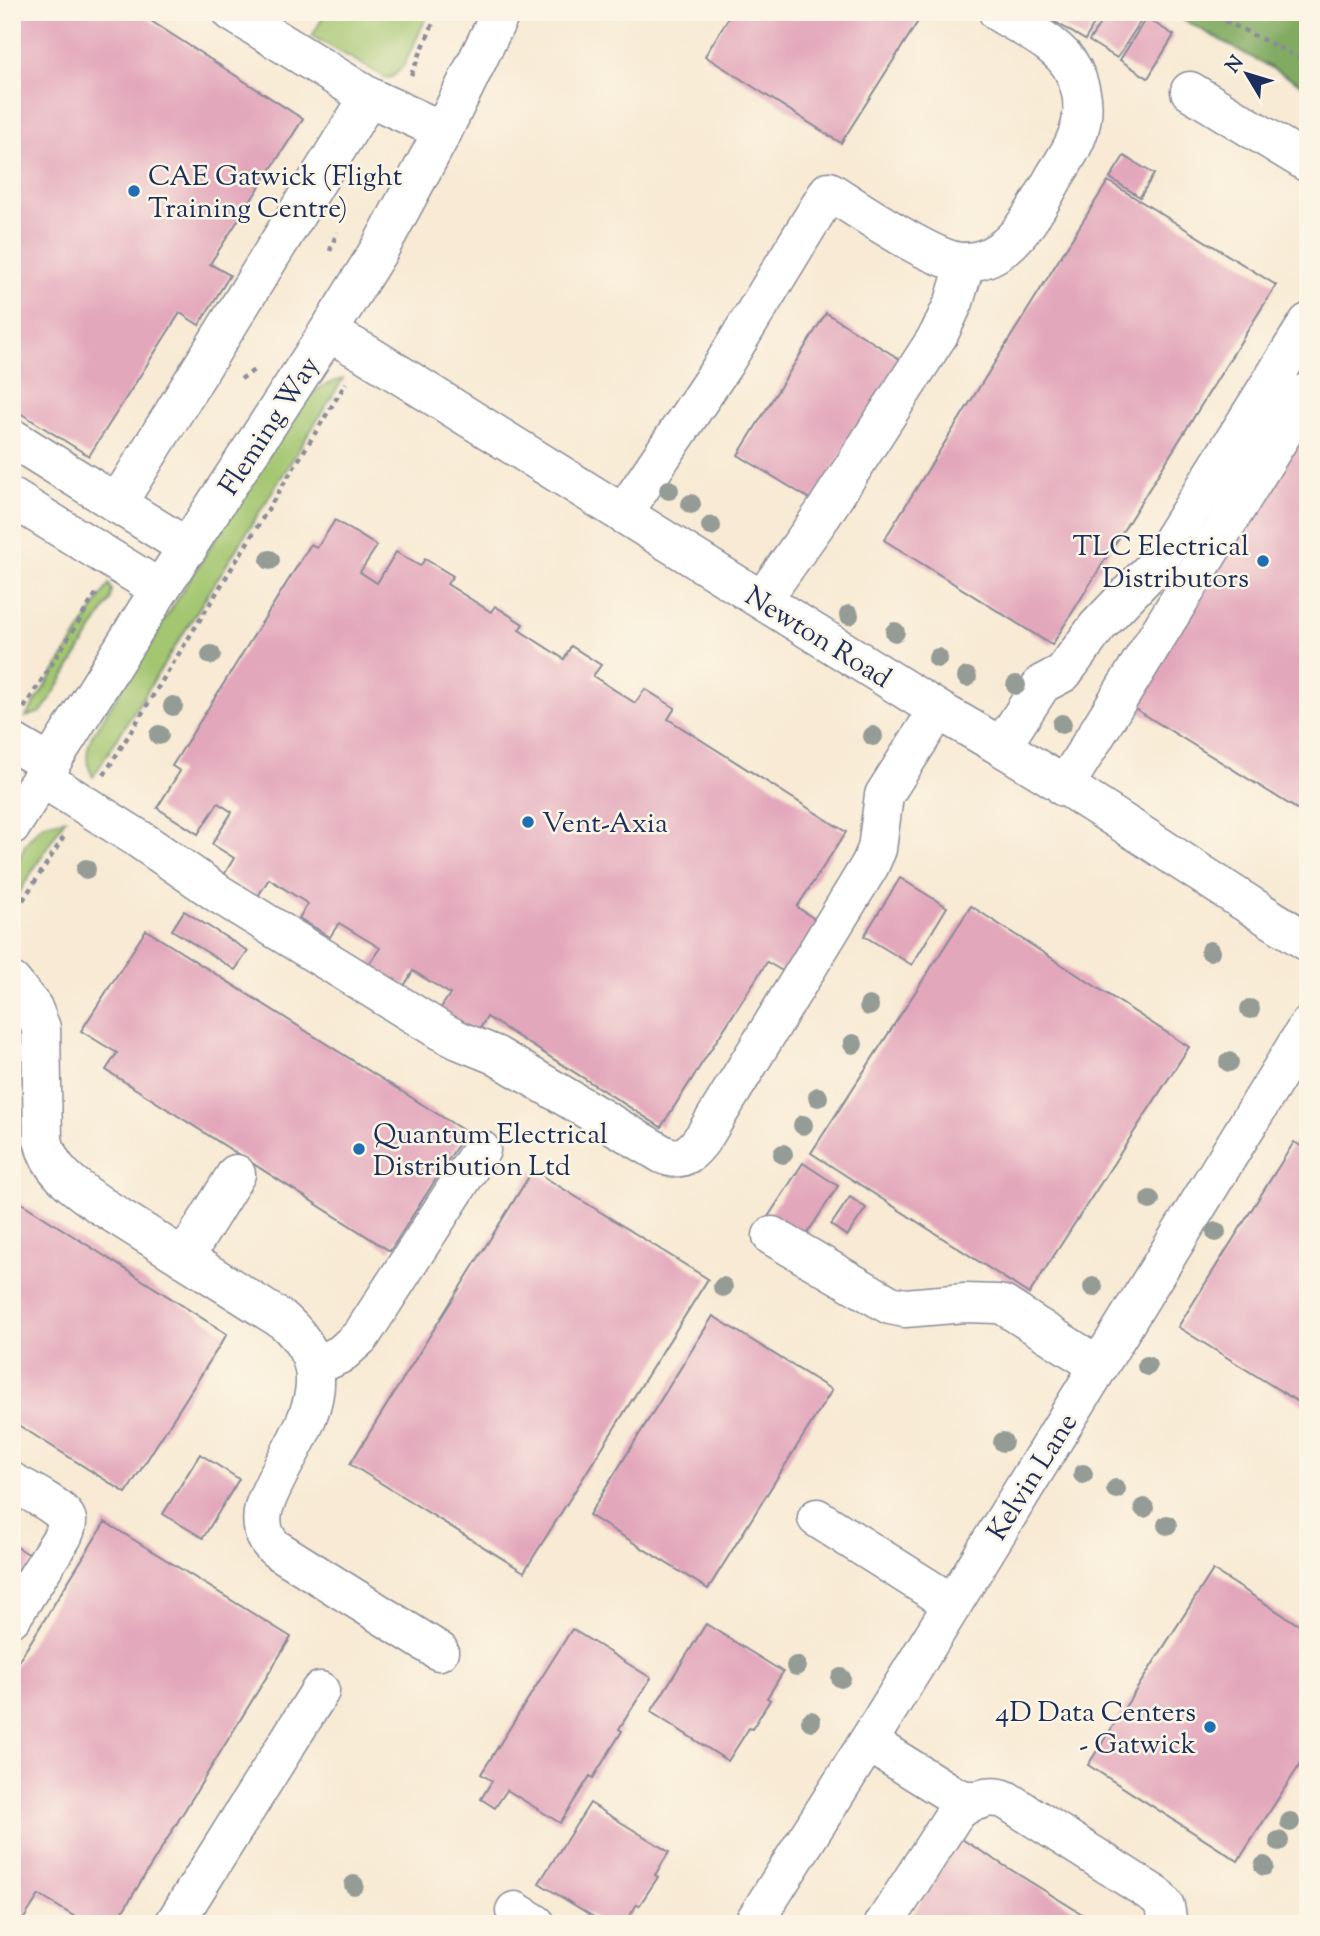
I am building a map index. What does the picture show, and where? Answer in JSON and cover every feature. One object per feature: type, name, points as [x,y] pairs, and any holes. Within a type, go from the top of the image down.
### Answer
[{"type":"street","points":[[232,12],[369,97],[443,131]]},
{"type":"street","name":"Fleming Way","points":[[12,825],[160,589],[379,250],[443,131],[501,12]]},
{"type":"street","points":[[624,513],[723,365],[820,185],[926,249],[953,261],[966,262],[991,256],[1023,228],[1069,153],[1079,131],[1082,115],[1078,83],[1066,60],[1047,43],[998,12]]},
{"type":"street","points":[[1190,91],[1308,163]]},
{"type":"street","points":[[117,504],[369,97]]},
{"type":"street","points":[[762,600],[823,514],[939,334],[954,302],[966,262]]},
{"type":"street","points":[[1002,746],[1042,684],[1063,673],[1097,627],[1157,564],[1308,323]]},
{"type":"street","name":"Newton Road","points":[[328,332],[938,710],[1002,746],[1174,855],[1303,930]]},
{"type":"street","points":[[1064,787],[1308,392]]},
{"type":"street","points":[[12,438],[188,548]]},
{"type":"street","points":[[12,498],[160,589]]},
{"type":"street","points":[[12,742],[85,804],[225,898],[441,1031],[495,1055],[662,1154],[674,1158],[693,1151],[705,1135],[870,865],[877,849],[884,795],[938,710]]},
{"type":"street","points":[[12,982],[33,1008],[41,1028],[43,1140],[49,1160],[62,1175],[88,1196],[284,1321],[304,1341],[314,1367],[314,1399],[262,1514],[265,1535],[270,1545],[439,1651]]},
{"type":"street","name":"Kelvin Lane","points":[[753,1924],[868,1742],[1308,1026]]},
{"type":"street","points":[[314,1367],[341,1354],[361,1336],[481,1150]]},
{"type":"street","points":[[184,1258],[236,1174]]},
{"type":"street","points":[[772,1236],[890,1305],[905,1308],[965,1303],[998,1304],[1099,1366]]},
{"type":"street","points":[[12,1482],[59,1510],[67,1518],[63,1536],[12,1616]]},
{"type":"street","points":[[817,1518],[953,1604]]},
{"type":"street","points":[[174,1924],[320,1691]]},
{"type":"street","points":[[868,1742],[956,1797],[980,1800]]},
{"type":"street","points":[[884,1924],[959,1810],[993,1797],[1006,1800],[1157,1896],[1165,1906],[1168,1924]]},
{"type":"path","points":[[1207,12],[1308,62]]},
{"type":"path","points":[[12,917],[365,353]]},
{"type":"green space","points":[[326,12],[337,15],[339,12],[429,12],[404,65],[395,75],[387,78],[312,36]]},
{"type":"green space","points":[[1169,12],[1308,12],[1308,88]]},
{"type":"green space","points":[[343,379],[93,777],[87,756],[92,736],[295,411],[316,391]]},
{"type":"green space","points":[[109,584],[112,590],[110,601],[49,701],[41,712],[26,717]]},
{"type":"green space","points":[[65,819],[12,904],[12,875],[26,843],[45,824]]},
{"type":"building","name":"CAE Gatwick (Flight Training Centre)","points":[[12,12],[137,12],[303,119],[210,264],[230,275],[199,325],[180,313],[89,456],[12,408]]},
{"type":"building","points":[[732,12],[924,12],[841,143],[705,56]]},
{"type":"building","points":[[1039,12],[1101,12],[1085,40]]},
{"type":"building","points":[[1107,12],[1138,12],[1144,16],[1117,58],[1089,41]]},
{"type":"building","points":[[1146,18],[1174,35],[1148,78],[1120,60]]},
{"type":"building","points":[[1124,156],[1154,174],[1140,197],[1110,178]]},
{"type":"building","points":[[1108,181],[1276,285],[1052,645],[884,540]]},
{"type":"building","points":[[826,313],[901,360],[813,501],[738,455]]},
{"type":"building","name":"TLC Electrical Distributors","points":[[1308,417],[1308,816],[1129,705]]},
{"type":"building","name":"Vent-Axia","points":[[335,520],[377,546],[360,572],[377,583],[396,552],[420,566],[425,559],[453,576],[447,584],[491,612],[495,606],[523,624],[519,630],[564,659],[571,646],[601,665],[593,676],[635,703],[645,689],[675,708],[668,719],[846,832],[797,907],[819,922],[786,973],[767,962],[661,1127],[487,1017],[477,1033],[440,1009],[450,994],[413,971],[404,986],[369,964],[380,948],[339,923],[330,937],[299,918],[308,904],[269,879],[258,896],[224,875],[234,858],[212,844],[232,812],[218,803],[198,834],[157,808],[180,771],[172,766],[311,544],[317,548]]},
{"type":"building","points":[[900,878],[947,907],[912,965],[864,936]]},
{"type":"building","points":[[971,906],[1189,1047],[1029,1294],[811,1153]]},
{"type":"building","points":[[184,911],[248,951],[235,970],[172,930]]},
{"type":"building","points":[[146,930],[466,1132],[390,1251],[106,1070],[117,1053],[81,1031]]},
{"type":"building","points":[[1294,1142],[1308,1150],[1308,1408],[1178,1327]]},
{"type":"building","points":[[803,1163],[838,1186],[799,1246],[764,1223]]},
{"type":"building","points":[[533,1170],[708,1279],[524,1572],[350,1464]]},
{"type":"building","points":[[12,1197],[227,1334],[126,1493],[12,1421]]},
{"type":"building","points":[[850,1197],[866,1208],[847,1236],[831,1225]]},
{"type":"building","points":[[713,1316],[832,1390],[708,1589],[589,1515]]},
{"type":"building","points":[[200,1454],[239,1479],[203,1538],[163,1514]]},
{"type":"building","points":[[105,1522],[291,1637],[115,1924],[87,1924],[39,1895],[23,1920],[12,1914],[12,1672]]},
{"type":"building","points":[[12,1544],[35,1558],[12,1595]]},
{"type":"building","name":"4D Data Centers - Gatwick","points":[[1213,1570],[1308,1631],[1308,1752],[1238,1861],[1088,1765]]},
{"type":"building","points":[[706,1624],[783,1672],[767,1698],[770,1700],[728,1761],[651,1712]]},
{"type":"building","points":[[572,1629],[651,1678],[593,1778],[590,1776],[560,1823],[507,1790],[495,1808],[481,1799],[492,1781],[481,1774]]},
{"type":"building","points":[[590,1803],[669,1852],[655,1875],[658,1877],[625,1924],[605,1924],[539,1883]]},
{"type":"building","points":[[960,1838],[1098,1924],[907,1924]]},
{"type":"place","name":"CAE Gatwick (Flight Training Centre)","points":[[134,191]]},
{"type":"place","name":"TLC Electrical Distributors","points":[[1263,561]]},
{"type":"place","name":"Vent-Axia","points":[[528,822]]},
{"type":"place","name":"Quantum Electrical Distribution Ltd","points":[[359,1149]]},
{"type":"place","name":"4D Data Centers - Gatwick","points":[[1210,1727]]}]
